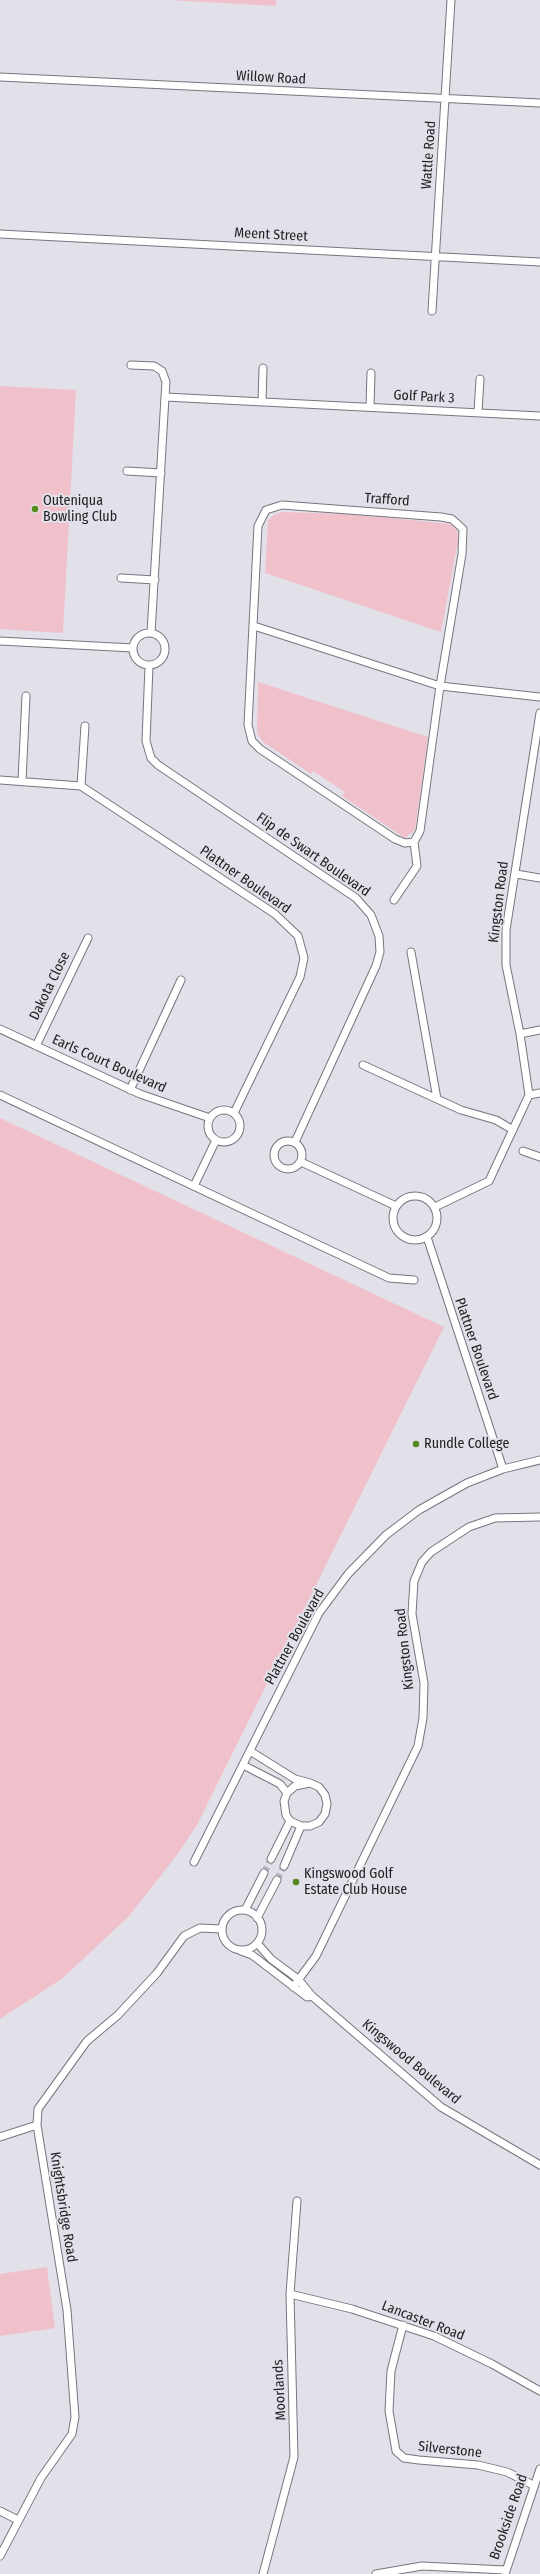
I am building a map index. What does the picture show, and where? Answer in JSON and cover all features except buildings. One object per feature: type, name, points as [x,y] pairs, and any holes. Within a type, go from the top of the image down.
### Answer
[{"type":"street","name":"Wattle Road","points":[[432,311],[451,0]]},
{"type":"street","name":"Willow Road","points":[[0,77],[540,103]]},
{"type":"street","name":"Meent Street","points":[[0,234],[540,262]]},
{"type":"street","points":[[131,365],[154,366],[162,371],[166,382],[151,633]]},
{"type":"street","points":[[262,402],[264,368]]},
{"type":"street","points":[[370,407],[371,373]]},
{"type":"street","points":[[478,412],[480,379]]},
{"type":"street","name":"Golf Park 3","points":[[166,397],[540,416]]},
{"type":"street","points":[[127,471],[161,473]]},
{"type":"street","name":"Trafford","points":[[282,505],[452,519],[460,524],[464,536],[440,686],[420,831],[414,842],[404,843],[395,838],[260,749],[252,741],[248,725],[258,526],[261,517],[270,508],[282,505]]},
{"type":"street","points":[[121,578],[155,580]]},
{"type":"street","points":[[254,626],[440,686],[540,697]]},
{"type":"street","points":[[133,648],[140,637],[151,633]]},
{"type":"street","points":[[133,648],[137,658],[150,666],[162,660],[165,648],[162,640],[151,633]]},
{"type":"street","points":[[0,641],[133,648]]},
{"type":"street","name":"Flip de Swart Boulevard","points":[[150,666],[146,742],[151,758],[158,765],[356,898],[371,915],[379,936],[380,952],[376,966],[295,1142]]},
{"type":"street","points":[[22,781],[26,696]]},
{"type":"street","name":"Kingston Road","points":[[529,1095],[520,1034],[506,965],[506,930],[516,874],[540,713]]},
{"type":"street","points":[[82,786],[85,726]]},
{"type":"street","name":"Plattner Boulevard","points":[[0,780],[82,786],[275,914],[298,936],[304,958],[300,977],[234,1113]]},
{"type":"street","points":[[394,900],[417,866],[414,842]]},
{"type":"street","points":[[516,874],[540,878]]},
{"type":"street","name":"Dakota Close","points":[[36,1046],[88,938]]},
{"type":"street","points":[[411,952],[437,1099]]},
{"type":"street","points":[[130,1090],[181,980]]},
{"type":"street","name":"Earls Court Boulevard","points":[[0,1029],[130,1090],[210,1118]]},
{"type":"street","points":[[520,1034],[540,1030]]},
{"type":"street","points":[[363,1065],[462,1110],[496,1120],[513,1130]]},
{"type":"street","points":[[435,1207],[489,1181],[529,1095],[540,1093]]},
{"type":"street","points":[[0,1095],[389,1278],[414,1280]]},
{"type":"street","points":[[218,1111],[234,1113],[241,1125],[240,1132],[230,1141],[216,1140],[209,1130],[210,1118],[218,1111]]},
{"type":"street","points":[[194,1186],[216,1140]]},
{"type":"street","points":[[281,1142],[295,1142],[302,1149],[301,1162],[294,1168],[284,1169],[274,1159],[275,1149],[281,1142]]},
{"type":"street","points":[[523,1151],[540,1157]]},
{"type":"street","points":[[301,1162],[396,1206]]},
{"type":"street","points":[[413,1195],[426,1198],[435,1207],[438,1214],[436,1227],[427,1237],[412,1240],[400,1234],[393,1220],[396,1206],[400,1201],[413,1195]]},
{"type":"street","name":"Plattner Boulevard","points":[[427,1237],[503,1469]]},
{"type":"street","name":"Plattner Boulevard","points":[[194,1862],[319,1613],[352,1569],[386,1535],[419,1510],[455,1489],[503,1469],[536,1461]]},
{"type":"street","name":"Kingston Road","points":[[293,1987],[322,1943],[418,1746],[423,1718],[424,1683],[412,1614],[414,1581],[422,1562],[431,1552],[469,1527],[495,1518],[540,1517]]},
{"type":"street","points":[[250,1751],[295,1778],[310,1783],[319,1787],[325,1795],[327,1804],[325,1814],[319,1822],[310,1826],[301,1826],[290,1822],[284,1808],[287,1793],[295,1786],[310,1783]]},
{"type":"street","points":[[243,1765],[280,1784],[287,1793]]},
{"type":"street","points":[[271,1859],[290,1822]]},
{"type":"street","points":[[284,1866],[292,1851],[301,1826]]},
{"type":"street","points":[[278,1845],[292,1851]]},
{"type":"street","points":[[245,1910],[264,1873]]},
{"type":"street","points":[[258,1918],[277,1880]]},
{"type":"street","points":[[255,1890],[268,1896]]},
{"type":"street","points":[[245,1910],[258,1918],[262,1930],[257,1943],[245,1950],[238,1950],[226,1943],[222,1929],[223,1924],[231,1913],[245,1910]]},
{"type":"street","name":"Knightsbridge Road","points":[[0,2556],[41,2478],[72,2434],[75,2417],[67,2310],[37,2125],[37,2115],[41,2102],[81,2048],[95,2033],[112,2021],[157,1973],[184,1936],[200,1928],[222,1929]]},
{"type":"street","name":"Kingswood Boulevard","points":[[257,1943],[271,1959],[298,1979],[312,1996],[441,2107],[540,2165]]},
{"type":"street","name":"Kingswood Boulevard","points":[[238,1950],[252,1955],[307,1997],[312,1996]]},
{"type":"street","points":[[0,2137],[37,2125]]},
{"type":"street","name":"Moorlands","points":[[263,2574],[294,2457],[296,2436],[290,2294],[297,2201]]},
{"type":"street","name":"Lancaster Road","points":[[290,2294],[403,2325],[434,2336],[492,2364],[540,2391]]},
{"type":"street","name":"Silverstone","points":[[403,2325],[391,2371],[389,2411],[396,2451],[404,2458],[478,2465],[507,2472],[533,2485]]},
{"type":"street","name":"Brookside Road","points":[[505,2572],[533,2485],[540,2469]]},
{"type":"street","points":[[0,2510],[18,2520]]},
{"type":"street","points":[[376,2574],[422,2566],[505,2572]]},
{"type":"shaded area","points":[[169,0],[276,0],[276,6]]},
{"type":"shaded area","name":"Outeniqua Bowling Club","points":[[0,386],[76,390],[63,633],[0,629]]},
{"type":"shaded area","points":[[283,512],[347,514],[451,524],[457,530],[458,541],[441,632],[265,573],[268,520],[274,515]]},
{"type":"shaded area","points":[[258,682],[428,737],[415,830],[405,838],[342,796],[345,792],[313,771],[311,774],[262,741],[257,733]]},
{"type":"shaded area","points":[[0,1118],[444,1327],[197,1825],[177,1855],[129,1916],[63,1978],[0,2019]]},
{"type":"shaded area","points":[[47,2267],[55,2328],[0,2336],[0,2274]]},
{"type":"tunnel","points":[[264,1873],[271,1859]]},
{"type":"tunnel","points":[[277,1880],[284,1866]]},
{"type":"place","name":"Outeniqua Bowling Club","points":[[35,509]]},
{"type":"place","name":"Rundle College","points":[[416,1444]]},
{"type":"place","name":"Kingswood Golf Estate Club House","points":[[296,1882]]}]
